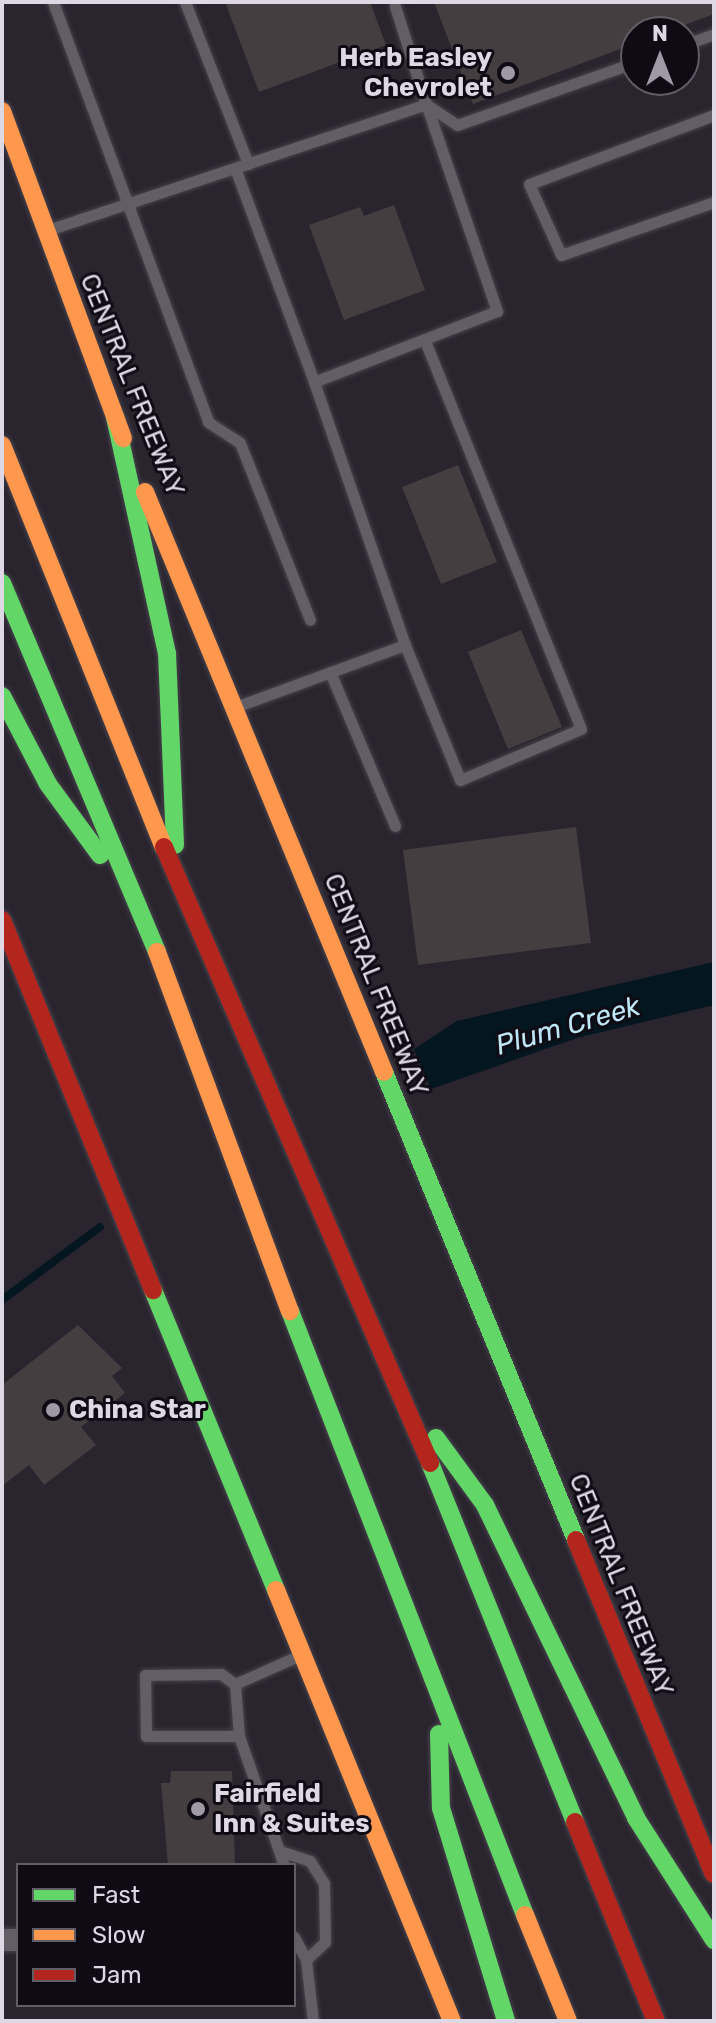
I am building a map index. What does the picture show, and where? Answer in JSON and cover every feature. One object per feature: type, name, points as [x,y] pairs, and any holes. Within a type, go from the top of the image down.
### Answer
[{"type":"main road","name":"CENTRAL FREEWAY","points":[[2,111],[44,232],[115,417],[714,1874]]},
{"type":"main road","points":[[115,417],[167,653],[176,878]]},
{"type":"main road","points":[[2,445],[176,878],[400,1388],[656,2021]]},
{"type":"main road","points":[[2,583],[142,912],[439,1708],[568,2021]]},
{"type":"main road","points":[[2,696],[48,784],[142,912]]},
{"type":"main road","points":[[2,920],[306,1653],[452,2021]]},
{"type":"main road","points":[[400,1388],[485,1505],[636,1818],[714,1940]]},
{"type":"main road","points":[[439,1708],[441,1808],[506,2021]]},
{"type":"street","points":[[2,975],[25,974]]},
{"type":"lane","points":[[53,2],[124,203],[208,422],[240,443],[310,620]]},
{"type":"lane","points":[[185,2],[248,164]]},
{"type":"lane","points":[[314,382],[497,311],[395,6]]},
{"type":"lane","points":[[426,104],[457,125],[620,68]]},
{"type":"lane","points":[[44,232],[426,104]]},
{"type":"lane","points":[[714,115],[529,184],[561,255],[714,202]]},
{"type":"lane","points":[[235,168],[314,382],[405,645],[460,780],[581,729],[424,339]]},
{"type":"lane","points":[[233,707],[405,645]]},
{"type":"lane","points":[[330,672],[395,826]]},
{"type":"lane","points":[[235,1684],[306,1653]]},
{"type":"lane","points":[[235,1684],[221,1674],[145,1675],[146,1736],[239,1736]]},
{"type":"lane","points":[[235,1684],[239,1736],[284,1859],[310,1861],[324,1883],[325,1942],[306,1960]]},
{"type":"lane","points":[[296,1941],[306,1960],[313,2021]]},
{"type":"water","points":[[714,962],[714,1005],[577,1038],[431,1089],[414,1049],[457,1021]]},
{"type":"building","name":"Herb Easley Chevrolet","points":[[225,2],[370,2],[386,45],[259,92]]},
{"type":"building","name":"Herb Easley Chevrolet","points":[[434,2],[714,2],[714,14],[700,19],[700,16],[620,16],[620,49],[473,104]]},
{"type":"building","points":[[394,205],[425,290],[344,320],[309,225],[360,207],[364,216]]},
{"type":"building","points":[[458,465],[497,562],[441,584],[402,487]]},
{"type":"building","points":[[521,630],[562,727],[508,749],[468,652]]},
{"type":"building","points":[[576,827],[591,943],[418,965],[403,850]]},
{"type":"building","name":"China Star","points":[[78,1325],[122,1368],[112,1376],[125,1393],[81,1427],[96,1445],[44,1485],[29,1465],[2,1486],[2,1385]]},
{"type":"building","name":"Fairfield Inn & Suites","points":[[171,1771],[232,1771],[235,1863],[168,1863],[161,1783],[170,1783]]},
{"type":"waterway","name":"Plum Creek","points":[[2,1300],[100,1227]]},
{"type":"traffic: fast","points":[[115,417],[167,653],[175,845]]},
{"type":"traffic: fast","points":[[2,583],[157,952]]},
{"type":"traffic: fast","points":[[2,696],[48,784],[100,855]]},
{"type":"traffic: fast","points":[[384,1072],[576,1540]]},
{"type":"traffic: fast","points":[[153,1290],[276,1590]]},
{"type":"traffic: fast","points":[[290,1311],[525,1915]]},
{"type":"traffic: fast","points":[[436,1438],[485,1505],[636,1818],[714,1940]]},
{"type":"traffic: fast","points":[[430,1463],[575,1822]]},
{"type":"traffic: fast","points":[[439,1734],[441,1808],[506,2021]]},
{"type":"traffic: slow","points":[[2,111],[123,438]]},
{"type":"traffic: slow","points":[[2,445],[164,847]]},
{"type":"traffic: slow","points":[[145,492],[384,1072]]},
{"type":"traffic: slow","points":[[157,952],[290,1311]]},
{"type":"traffic: slow","points":[[276,1590],[452,2021]]},
{"type":"traffic: slow","points":[[525,1915],[568,2021]]},
{"type":"traffic: jam","points":[[164,847],[430,1463]]},
{"type":"traffic: jam","points":[[2,920],[153,1290]]},
{"type":"traffic: jam","points":[[576,1540],[714,1874]]},
{"type":"traffic: jam","points":[[575,1822],[656,2021]]},
{"type":"place","name":"Herb Easley Chevrolet","points":[[508,73]]},
{"type":"place","name":"China Star","points":[[53,1410]]},
{"type":"place","name":"Fairfield Inn & Suites","points":[[198,1809]]}]
